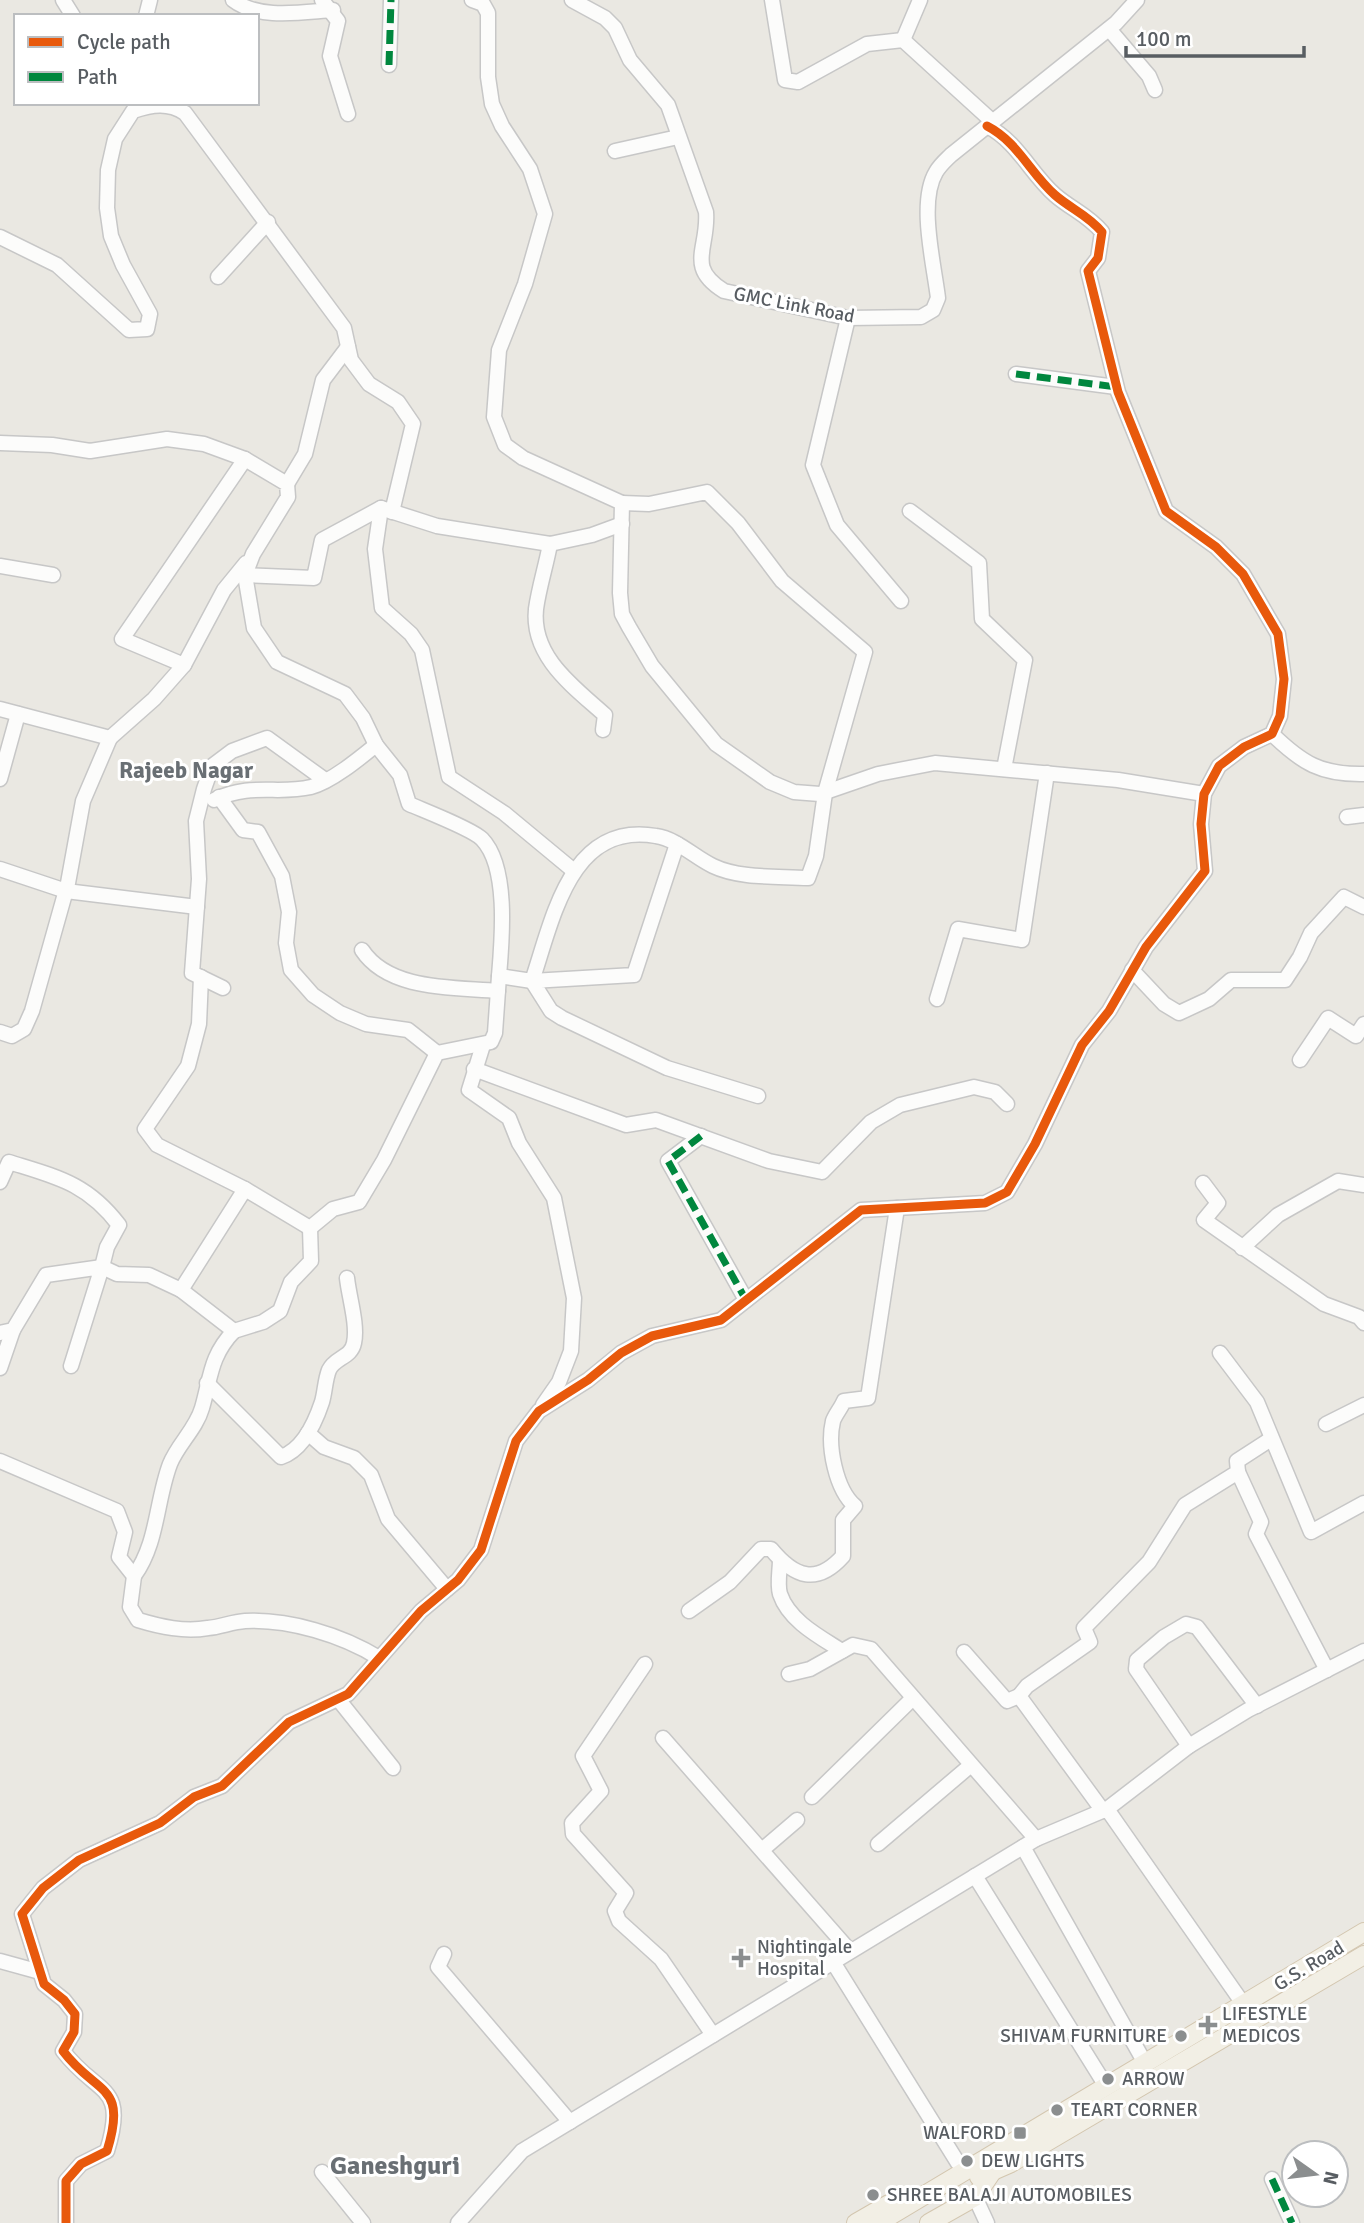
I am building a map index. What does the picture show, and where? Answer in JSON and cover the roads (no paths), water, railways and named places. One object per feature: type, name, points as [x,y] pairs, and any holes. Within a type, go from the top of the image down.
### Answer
[{"type":"main road","name":"G.S. Road","points":[[992,2163],[1106,2086],[1364,1932]]},
{"type":"main road","name":"G.S. Road","points":[[992,2163],[1011,2162],[1364,1955]]},
{"type":"main road","points":[[901,2223],[992,2163]]},
{"type":"main road","points":[[878,2223],[992,2163]]},
{"type":"main road","points":[[856,2223],[966,2179]]},
{"type":"main road","points":[[929,2223],[966,2179]]},
{"type":"street","points":[[233,0],[241,6],[281,13],[328,5],[338,21],[330,56],[348,114]]},
{"type":"street","points":[[388,65],[391,0]]},
{"type":"street","points":[[472,0],[483,4],[488,13],[488,77],[492,104],[502,127],[530,169],[545,214],[525,284],[499,350],[494,417],[505,445],[523,458],[622,503],[649,504],[707,492],[738,523],[782,581],[865,652],[825,793],[816,856],[808,877],[756,876],[714,867],[677,844],[656,836],[615,836],[595,847],[574,871],[558,903],[532,981]]},
{"type":"street","name":"GMC Link Road","points":[[572,0],[605,18],[615,28],[630,60],[668,105],[706,212],[707,227],[700,251],[702,270],[709,282],[724,291],[848,318],[921,317],[933,310],[938,298],[928,213],[930,188],[936,171],[951,155],[1108,29],[1137,0]]},
{"type":"street","points":[[772,0],[780,64],[785,80],[789,82],[798,82],[867,44],[903,40]]},
{"type":"street","points":[[903,40],[920,0]]},
{"type":"street","points":[[1108,29],[1149,76],[1155,89]]},
{"type":"street","points":[[539,1411],[588,1381],[621,1353],[652,1336],[721,1320],[861,1210],[985,1203],[1007,1192],[1035,1144],[1083,1045],[1109,1011],[1132,970],[1205,871],[1201,824],[1204,794],[1219,766],[1244,747],[1272,734],[1280,716],[1284,679],[1278,634],[1243,574],[1216,547],[1167,511],[1116,387],[1088,271],[1098,258],[1102,232],[1091,218],[1058,197],[1038,178],[1005,135],[990,124],[903,40]]},
{"type":"street","points":[[0,237],[57,265],[129,330],[147,329],[150,314],[111,236],[107,208],[108,170],[115,139],[131,107],[149,105]]},
{"type":"street","points":[[164,105],[177,107],[186,113],[344,328],[351,360],[369,384],[398,402],[413,424],[375,549],[382,608],[411,634],[422,650],[449,777],[504,813],[574,871]]},
{"type":"street","points":[[615,151],[678,137]]},
{"type":"street","points":[[218,277],[268,222]]},
{"type":"street","points":[[848,318],[813,465],[837,526],[901,601]]},
{"type":"street","points":[[0,1032],[12,1036],[24,1029],[66,891],[83,801],[110,738],[154,699],[184,665],[224,590],[253,554],[288,497],[287,484],[305,454],[323,380],[348,347]]},
{"type":"street","points":[[1016,374],[1116,387]]},
{"type":"street","points":[[0,443],[52,445],[90,451],[167,439],[204,444],[245,459],[287,484]]},
{"type":"street","points":[[184,665],[122,639],[245,459]]},
{"type":"street","points":[[622,503],[622,614],[652,666],[685,710],[716,744],[770,782],[794,792],[825,793],[912,766],[935,764],[1118,780],[1204,794]]},
{"type":"street","points":[[245,575],[314,578],[323,540],[386,510],[437,526],[550,544],[592,535],[622,524]]},
{"type":"street","points":[[910,511],[979,563],[982,619],[1024,660],[1004,769]]},
{"type":"street","points":[[550,544],[536,612],[540,642],[551,662],[569,683],[605,715],[603,730]]},
{"type":"street","points":[[219,797],[243,830],[258,832],[282,876],[289,912],[286,943],[291,970],[313,995],[340,1013],[366,1024],[408,1030],[438,1053],[491,1042],[495,1033],[499,976],[500,888],[492,856],[482,839],[410,804],[400,775],[376,745],[363,718],[345,694],[277,662],[254,628],[245,575],[253,554]]},
{"type":"street","points":[[0,566],[53,575]]},
{"type":"street","points":[[0,709],[110,738]]},
{"type":"street","points":[[0,779],[18,714]]},
{"type":"street","points":[[1272,734],[1313,766],[1336,775],[1364,775]]},
{"type":"street","points":[[223,988],[192,973],[197,906],[196,821],[212,766],[232,751],[267,738],[325,780]]},
{"type":"street","points":[[199,806],[219,797],[261,788],[314,787],[348,767],[376,745]]},
{"type":"street","points":[[937,999],[958,929],[1022,940],[1047,773]]},
{"type":"street","points":[[1347,817],[1364,815]]},
{"type":"street","points":[[499,976],[532,981],[634,975],[677,844]]},
{"type":"street","points":[[0,869],[66,891],[197,906]]},
{"type":"street","points":[[1132,970],[1164,1004],[1180,1013],[1209,999],[1231,980],[1285,980],[1311,933],[1344,897],[1364,907]]},
{"type":"street","points":[[362,950],[369,960],[388,974],[416,982],[498,991]]},
{"type":"street","points":[[201,978],[199,1024],[188,1066],[145,1129],[157,1145],[245,1189],[310,1228]]},
{"type":"street","points":[[532,981],[551,1011],[562,1018],[667,1068],[758,1096]]},
{"type":"street","points":[[1300,1060],[1328,1018],[1356,1036],[1364,1024]]},
{"type":"street","points":[[66,2223],[66,2182],[81,2164],[107,2151],[116,2121],[113,2099],[74,2065],[63,2051],[74,2032],[75,2014],[64,2000],[44,1984],[22,1914],[43,1888],[79,1860],[160,1823],[194,1797],[222,1786],[289,1722],[348,1694],[421,1611],[447,1589],[481,1550],[516,1441],[559,1382],[571,1351],[574,1298],[554,1198],[519,1143],[509,1118],[469,1090],[483,1045]]},
{"type":"street","points":[[310,1228],[333,1209],[359,1202],[384,1160],[438,1053]]},
{"type":"street","points":[[474,1069],[626,1125],[656,1120],[769,1161],[822,1172],[871,1122],[900,1105],[974,1087],[995,1092],[1007,1104]]},
{"type":"street","points":[[701,1136],[668,1161],[746,1300]]},
{"type":"street","points":[[0,1182],[9,1162],[65,1178],[105,1207],[119,1225],[107,1247],[71,1366]]},
{"type":"street","points":[[1242,1248],[1278,1215],[1338,1181],[1364,1185]]},
{"type":"street","points":[[1203,1183],[1219,1203],[1205,1220],[1324,1304],[1359,1317],[1364,1323]]},
{"type":"street","points":[[181,1290],[245,1189]]},
{"type":"street","points":[[689,1611],[730,1582],[761,1549],[771,1549],[780,1560],[803,1574],[817,1576],[832,1569],[843,1556],[843,1520],[855,1506],[848,1499],[833,1459],[833,1422],[844,1401],[868,1398],[897,1208]]},
{"type":"street","points":[[310,1228],[311,1261],[291,1282],[280,1311],[263,1322],[234,1331],[219,1346],[201,1411],[169,1465],[154,1532],[134,1576],[130,1607],[138,1620],[166,1628],[205,1629],[245,1621],[287,1625],[339,1639],[379,1658]]},
{"type":"street","points":[[0,1368],[6,1331],[46,1275],[102,1267],[117,1274],[149,1275],[181,1290],[234,1331]]},
{"type":"street","points":[[207,1383],[281,1457],[292,1453],[308,1433],[322,1402],[329,1370],[336,1361],[349,1354],[354,1342],[347,1278]]},
{"type":"street","points":[[1220,1353],[1257,1402],[1311,1532],[1364,1503]]},
{"type":"street","points":[[1326,1423],[1364,1405]]},
{"type":"street","points":[[308,1433],[324,1447],[354,1458],[372,1475],[388,1519],[447,1589]]},
{"type":"street","points":[[1271,1439],[1237,1461],[1238,1472],[1261,1522],[1256,1534],[1327,1670]]},
{"type":"street","points":[[0,1461],[117,1511],[125,1532],[119,1557],[134,1576]]},
{"type":"street","points":[[964,1651],[1007,1701],[1019,1696],[1027,1686],[1090,1642],[1084,1628],[1149,1562],[1185,1505],[1238,1472]]},
{"type":"street","points":[[780,1560],[780,1593],[785,1603],[807,1629],[842,1651]]},
{"type":"street","points":[[1189,1746],[1136,1669],[1137,1660],[1164,1637],[1186,1624],[1197,1627],[1257,1706]]},
{"type":"street","points":[[789,1674],[810,1669],[853,1645],[871,1649],[1036,1839]]},
{"type":"street","points":[[458,2223],[522,2151],[1036,1839],[1105,1810],[1189,1746],[1257,1706],[1364,1651]]},
{"type":"street","points":[[645,1664],[583,1756],[601,1791],[572,1823],[573,1834],[626,1894],[615,1911],[619,1921],[662,1959],[713,2035]]},
{"type":"street","points":[[1019,1696],[1105,1810],[1244,2005]]},
{"type":"street","points":[[812,1797],[913,1698]]},
{"type":"street","points":[[338,1699],[393,1768]]},
{"type":"street","points":[[663,1738],[850,1951]]},
{"type":"street","points":[[878,1844],[971,1765]]},
{"type":"street","points":[[762,1850],[797,1820]]},
{"type":"street","points":[[1023,1847],[1145,2063]]},
{"type":"street","points":[[975,1876],[1106,2086]]},
{"type":"street","points":[[444,1954],[438,1967],[570,2122]]},
{"type":"street","points":[[0,1961],[40,1972]]},
{"type":"street","points":[[833,1962],[966,2179],[987,2223]]},
{"type":"street","points":[[322,2172],[363,2223]]},
{"type":"street","points":[[1272,2179],[1292,2223]]},
{"type":"place","name":"Nightingale Hospital","points":[[741,1958]]},
{"type":"place","name":"LIFESTYLE MEDICOS","points":[[1208,2025]]},
{"type":"place","name":"SHIVAM FURNITURE","points":[[1181,2036]]},
{"type":"place","name":"ARROW","points":[[1108,2079]]},
{"type":"place","name":"TEART CORNER","points":[[1057,2110]]},
{"type":"place","name":"WALFORD","points":[[1020,2133]]},
{"type":"place","name":"DEW LIGHTS","points":[[967,2161]]},
{"type":"place","name":"SHREE BALAJI AUTOMOBILES","points":[[873,2195]]},
{"type":"district","name":"Rajeeb Nagar","points":[[186,770]]},
{"type":"district","name":"Ganeshguri","points":[[395,2166]]}]
